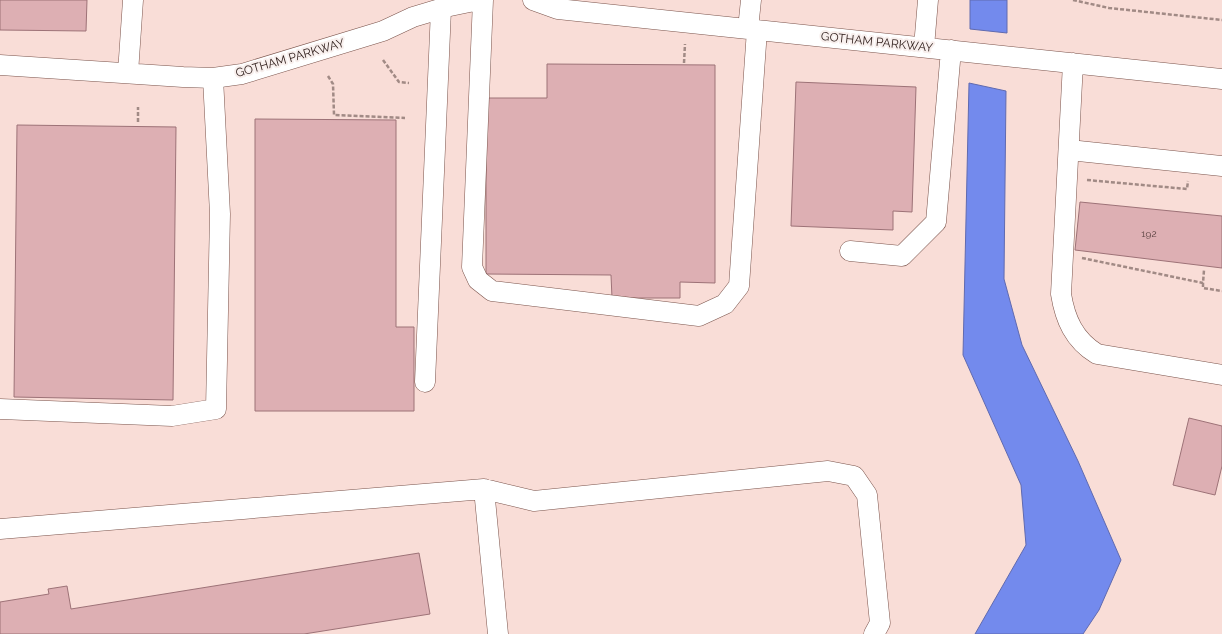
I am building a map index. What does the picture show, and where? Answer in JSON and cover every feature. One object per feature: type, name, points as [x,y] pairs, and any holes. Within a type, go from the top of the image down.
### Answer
[{"type":"street","points":[[128,73],[133,0]]},
{"type":"street","name":"GOTHAM PARKWAY","points":[[0,65],[213,78],[242,74],[275,66],[383,31],[413,17],[479,0]]},
{"type":"street","points":[[483,0],[472,267],[478,280],[492,291],[699,316],[725,304],[739,286],[752,29],[751,0]]},
{"type":"street","name":"GOTHAM PARKWAY","points":[[533,0],[558,9],[1222,79]]},
{"type":"street","points":[[924,47],[928,0]]},
{"type":"street","points":[[426,382],[441,9]]},
{"type":"street","points":[[850,251],[902,256],[936,222],[951,50]]},
{"type":"street","points":[[1074,63],[1061,294],[1068,323],[1086,348],[1097,354],[1222,375]]},
{"type":"street","points":[[0,409],[172,416],[216,409],[220,214],[213,78]]},
{"type":"street","points":[[1069,150],[1218,169]]},
{"type":"street","points":[[0,528],[484,489],[534,501],[828,470],[854,476],[867,494],[880,623],[874,634]]},
{"type":"street","points":[[484,489],[498,634]]},
{"type":"path","points":[[1073,0],[1109,8],[1222,20]]},
{"type":"path","points":[[684,63],[685,44]]},
{"type":"path","points":[[383,60],[399,82],[409,82]]},
{"type":"path","points":[[328,76],[333,84],[334,115],[405,118]]},
{"type":"path","points":[[138,107],[138,122]]},
{"type":"path","points":[[1085,180],[1187,189],[1189,174]]},
{"type":"path","points":[[1076,256],[1204,283]]},
{"type":"path","points":[[1204,270],[1203,288],[1222,291]]},
{"type":"water","points":[[970,0],[1007,0],[1007,33],[970,29]]},
{"type":"water","points":[[969,83],[1006,91],[1004,279],[1022,345],[1078,461],[1121,560],[1099,610],[1083,634],[975,634],[1026,545],[1021,485],[963,355]]},
{"type":"building","points":[[0,0],[87,0],[86,31],[0,30]]},
{"type":"building","points":[[547,64],[715,65],[715,283],[680,282],[680,298],[612,298],[611,275],[486,274],[486,98],[547,98]]},
{"type":"building","points":[[796,82],[916,87],[912,212],[893,211],[893,230],[791,226]]},
{"type":"building","points":[[255,119],[396,120],[396,327],[414,327],[414,411],[255,411]]},
{"type":"building","points":[[17,125],[176,127],[173,400],[14,397]]},
{"type":"building","points":[[1080,202],[1222,216],[1222,268],[1075,250]]},
{"type":"building","points":[[1189,418],[1222,426],[1222,466],[1215,495],[1173,485]]},
{"type":"building","points":[[419,553],[430,614],[304,634],[0,634],[0,602],[49,594],[48,589],[67,586],[71,609]]}]
